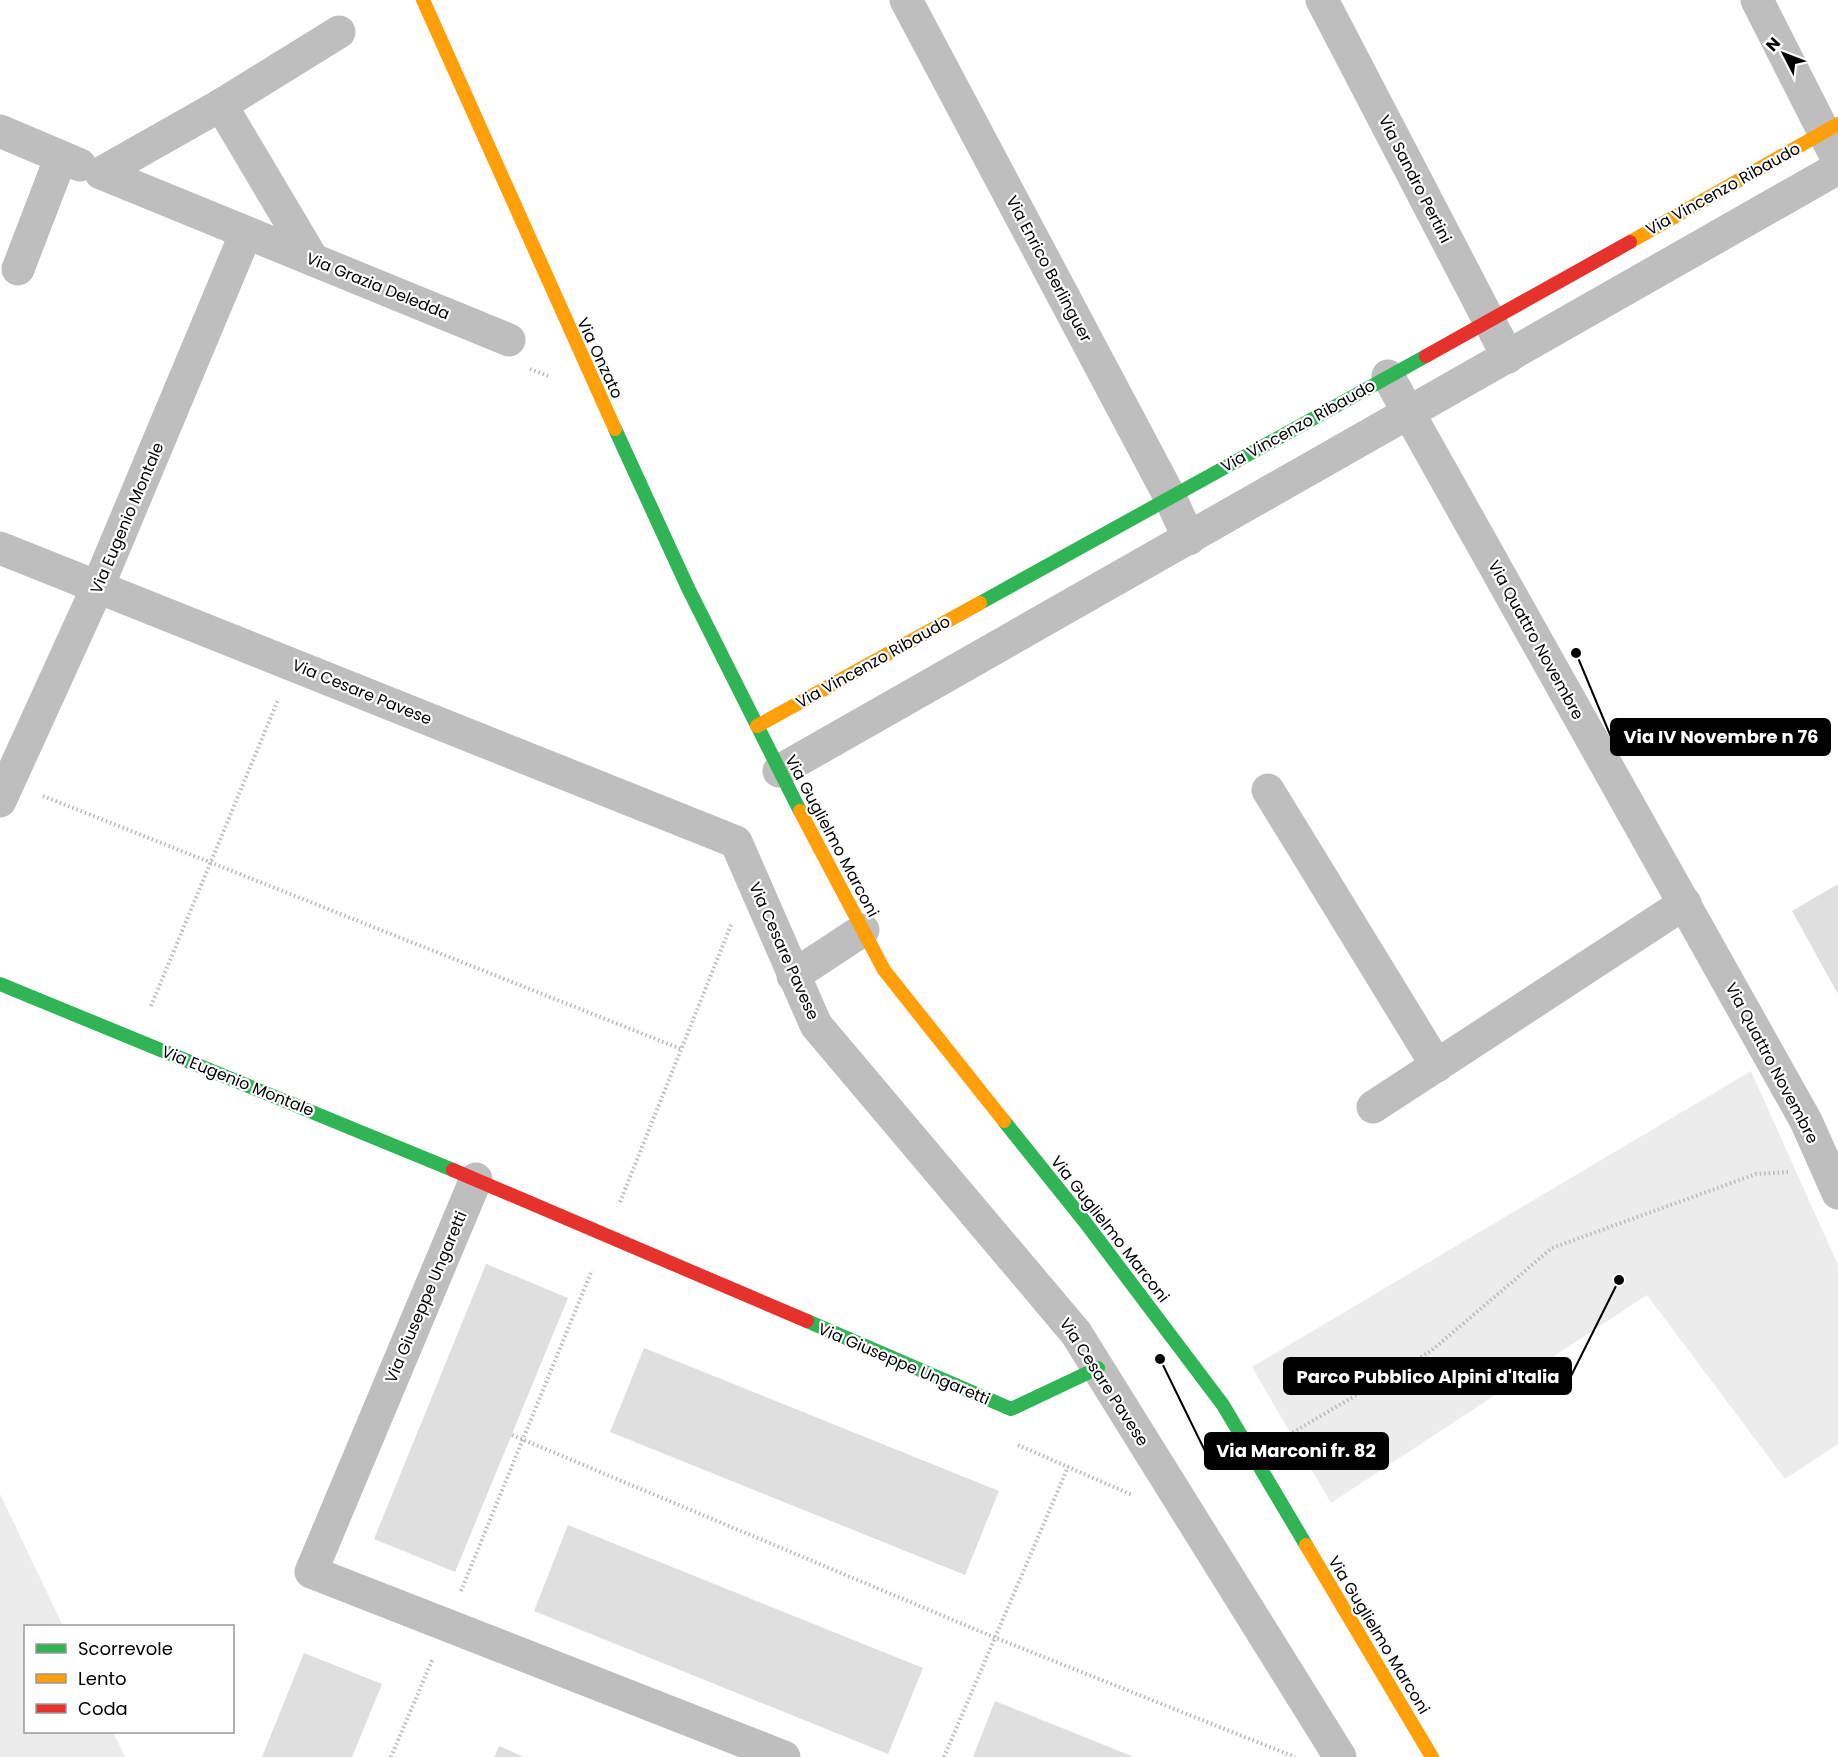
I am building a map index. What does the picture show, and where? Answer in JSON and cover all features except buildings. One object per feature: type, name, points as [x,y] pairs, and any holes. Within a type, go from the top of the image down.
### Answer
[{"type":"street","name":"Via Onzato","points":[[423,0],[538,262],[688,588],[757,726]]},
{"type":"street","name":"Via Enrico Berlinguer","points":[[906,0],[1170,497],[1189,539]]},
{"type":"street","name":"Via Sandro Pertini","points":[[1322,0],[1508,357]]},
{"type":"street","points":[[1757,0],[1833,138]]},
{"type":"street","points":[[101,173],[221,105],[339,32]]},
{"type":"street","points":[[221,105],[314,260]]},
{"type":"street","name":"Via Grazia Deledda","points":[[0,132],[509,340]]},
{"type":"street","name":"Via Vincenzo Ribaudo","points":[[757,726],[1388,376],[1833,138]]},
{"type":"street","points":[[18,269],[62,157]]},
{"type":"street","points":[[779,771],[1838,168]]},
{"type":"street","name":"Via Eugenio Montale","points":[[4,792],[98,586],[246,232]]},
{"type":"street","name":"Via Quattro Novembre","points":[[1388,376],[1806,1121],[1833,1182]]},
{"type":"street","name":"Via Cesare Pavese","points":[[0,548],[736,842],[816,1024],[1076,1333],[1340,1757]]},
{"type":"street","name":"Via Guglielmo Marconi","points":[[757,726],[884,970],[1085,1222],[1223,1405],[1432,1757]]},
{"type":"street","points":[[1268,790],[1437,1066]]},
{"type":"street","points":[[1373,1107],[1685,903]]},
{"type":"street","points":[[793,976],[863,930]]},
{"type":"street","name":"Via Eugenio Montale","points":[[0,984],[476,1179]]},
{"type":"street","name":"Via Giuseppe Ungaretti","points":[[784,1757],[311,1572],[476,1179],[1011,1409],[1098,1368]]},
{"type":"path","points":[[137,1040],[293,664]]},
{"type":"path","points":[[4,792],[210,862],[681,1049]]},
{"type":"path","points":[[391,1757],[447,1626],[751,877]]},
{"type":"path","points":[[1253,1455],[1431,1351],[1552,1248],[1756,1174],[1833,1182]]},
{"type":"path","points":[[1011,1409],[1018,1445],[1142,1500]]},
{"type":"path","points":[[512,1435],[996,1638],[1295,1757]]},
{"type":"path","points":[[945,1757],[1068,1467]]},
{"type":"shaded area","points":[[1751,1071],[1838,1265],[1838,1444],[1785,1479],[1647,1295],[1331,1503],[1252,1367]]},
{"type":"shaded area","points":[[0,1494],[63,1625],[24,1625],[24,1733],[113,1733],[125,1757],[0,1757]]},
{"type":"traffic: fast","points":[[980,603],[1426,356]]},
{"type":"traffic: fast","points":[[615,429],[688,588],[800,811]]},
{"type":"traffic: fast","points":[[0,984],[453,1170]]},
{"type":"traffic: fast","points":[[1004,1121],[1085,1222],[1223,1405],[1306,1545]]},
{"type":"traffic: fast","points":[[807,1321],[1011,1409],[1098,1368]]},
{"type":"traffic: slow","points":[[423,0],[615,429]]},
{"type":"traffic: slow","points":[[1630,242],[1838,124]]},
{"type":"traffic: slow","points":[[757,726],[980,603]]},
{"type":"traffic: slow","points":[[800,811],[884,970],[1004,1121]]},
{"type":"traffic: slow","points":[[1306,1545],[1432,1757]]},
{"type":"traffic: jam","points":[[1426,356],[1630,242]]},
{"type":"traffic: jam","points":[[453,1170],[807,1321]]},
{"type":"place","name":"Via IV Novembre n 76","points":[[1576,653]]},
{"type":"place","name":"Parco Pubblico Alpini d'Italia","points":[[1619,1280]]},
{"type":"place","name":"Via Marconi fr. 82","points":[[1160,1359]]}]
